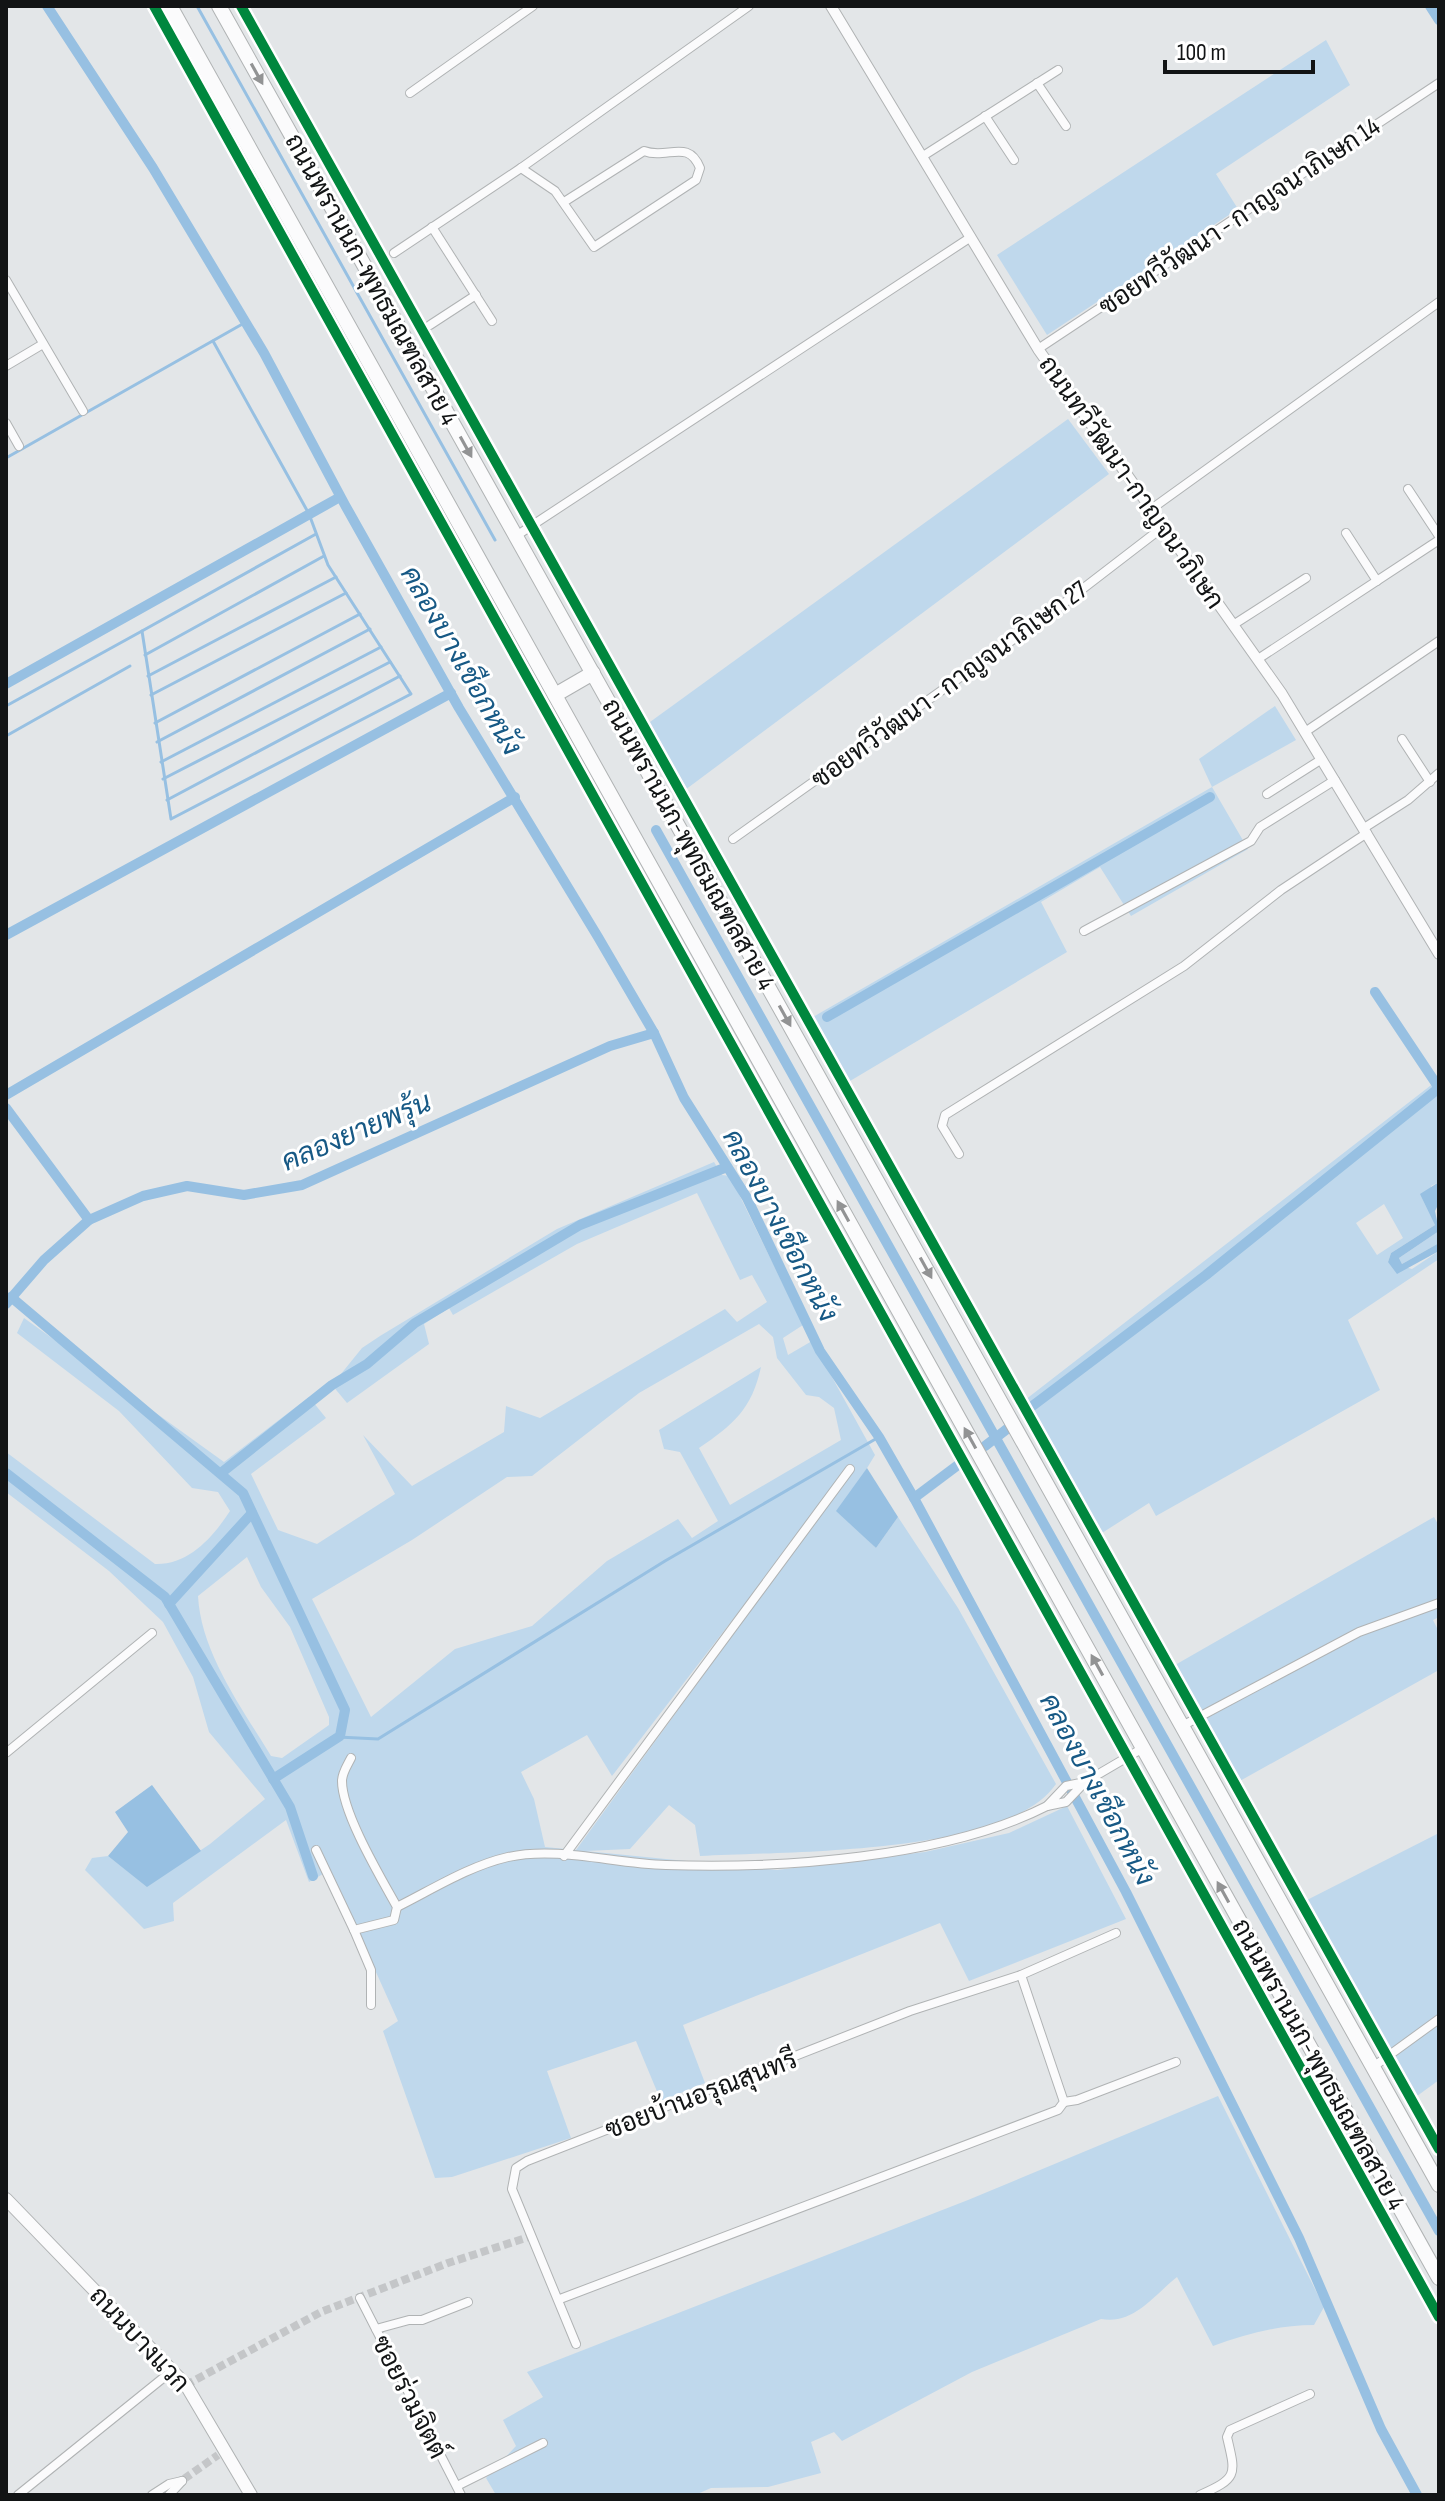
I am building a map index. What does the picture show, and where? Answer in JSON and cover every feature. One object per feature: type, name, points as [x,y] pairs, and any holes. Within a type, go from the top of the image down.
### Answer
[{"type":"main road","name":"ถนนพรานนก-พุทธมณฑลสาย 4","points":[[170,6],[1439,2278]]},
{"type":"main road","name":"ถนนพรานนก-พุทธมณฑลสาย 4","points":[[219,6],[1439,2185]]},
{"type":"main road","points":[[555,695],[593,673]]},
{"type":"main road","name":"ถนนบางแวก","points":[[6,2199],[173,2370],[251,2495]]},
{"type":"street","points":[[410,93],[533,6]]},
{"type":"street","points":[[394,253],[521,168],[749,6]]},
{"type":"street","name":"ถนนทวีวัฒนา-กาญจนาภิเษก","points":[[831,6],[1038,349],[1258,659],[1439,954]]},
{"type":"street","points":[[923,156],[1058,70]]},
{"type":"street","points":[[1037,83],[1066,126]]},
{"type":"street","name":"ซอยทวีวัฒนา - กาญจนาภิเษก 14","points":[[1038,349],[1439,83]]},
{"type":"street","points":[[985,116],[1014,160]]},
{"type":"street","points":[[521,168],[546,183],[564,202],[594,247],[696,180],[700,168],[695,156],[686,150],[678,149],[659,156],[644,151],[564,202]]},
{"type":"street","points":[[432,227],[492,321]]},
{"type":"street","points":[[516,536],[971,237]]},
{"type":"street","points":[[6,280],[83,411]]},
{"type":"street","points":[[430,325],[476,295]]},
{"type":"street","points":[[1150,510],[1439,302]]},
{"type":"street","points":[[6,366],[43,344]]},
{"type":"street","points":[[6,423],[19,446]]},
{"type":"street","points":[[1258,659],[1439,538],[1408,489]]},
{"type":"street","name":"ซอยทวีวัฒนา - กาญจนาภิเษก 27","points":[[733,839],[1059,607],[1163,527]]},
{"type":"street","points":[[1346,533],[1377,581]]},
{"type":"street","points":[[1233,625],[1306,578]]},
{"type":"street","points":[[1305,732],[1439,641]]},
{"type":"street","points":[[1402,739],[1430,782]]},
{"type":"street","points":[[1267,794],[1322,759]]},
{"type":"street","points":[[959,1154],[942,1126],[945,1115],[1184,966],[1439,773]]},
{"type":"street","points":[[1084,931],[1251,841],[1260,827],[1335,780]]},
{"type":"street","points":[[564,1856],[850,1469]]},
{"type":"street","points":[[1182,1726],[1359,1632],[1439,1603]]},
{"type":"street","points":[[6,1753],[152,1633]]},
{"type":"street","points":[[397,1907],[485,1864],[530,1854],[665,1865],[771,1864],[965,1839],[1052,1803],[1066,1786],[1081,1784],[1143,1748]]},
{"type":"street","points":[[351,1758],[342,1777],[343,1791],[372,1861],[397,1907],[394,1920],[354,1930]]},
{"type":"street","points":[[316,1850],[371,1970],[371,2005]]},
{"type":"street","name":"ซอยบ้านอรุณสุนทรี","points":[[576,2344],[512,2189],[516,2168],[527,2161],[910,2011],[1021,1975],[1116,1933]]},
{"type":"street","points":[[1021,1975],[1064,2102]]},
{"type":"street","points":[[1373,2067],[1439,2019]]},
{"type":"street","points":[[560,2299],[1037,2120],[1058,2110],[1064,2102],[1077,2100],[1176,2062]]},
{"type":"street","name":"ซอยร่วมจิตต์","points":[[360,2298],[459,2490]]},
{"type":"street","points":[[376,2329],[409,2320],[422,2320],[468,2302]]},
{"type":"street","points":[[18,2495],[173,2370]]},
{"type":"street","points":[[1200,2495],[1223,2484],[1233,2474],[1236,2466],[1227,2437],[1230,2430],[1310,2394]]},
{"type":"street","points":[[459,2490],[543,2443]]},
{"type":"street","points":[[152,2495],[169,2484],[183,2480],[169,2495]]},
{"type":"shaded area","points":[[1326,40],[1350,85],[1216,174],[1238,209],[1047,335],[997,255]]},
{"type":"shaded area","points":[[1068,419],[1109,474],[685,790],[650,722]]},
{"type":"shaded area","points":[[1275,706],[1296,740],[1212,787],[1199,759]]},
{"type":"shaded area","points":[[1212,787],[1248,849],[1131,916],[1100,867],[1041,902],[1067,952],[850,1081],[813,1017]]},
{"type":"shaded area","points":[[1439,1079],[1439,1182],[1431,1186],[1435,1225],[1391,1253],[1388,1262],[1412,1269],[1439,1251],[1439,1259],[1348,1320],[1380,1390],[1156,1516],[1149,1503],[1102,1533],[1025,1400]],"holes":[[[1384,1204],[1403,1238],[1377,1255],[1356,1223]]]},
{"type":"shaded area","points":[[714,1162],[722,1175],[730,1176],[803,1325],[783,1338],[788,1355],[812,1341],[875,1455],[850,1496],[837,1510],[876,1548],[898,1517],[958,1608],[1056,1784],[1030,1808],[991,1825],[944,1837],[891,1845],[700,1856],[695,1825],[669,1805],[630,1849],[585,1851],[777,1870],[925,1852],[1009,1833],[1067,1806],[1126,1919],[969,1981],[940,1923],[683,2025],[705,2083],[661,2101],[636,2041],[547,2071],[571,2138],[452,2177],[435,2178],[383,2031],[398,2021],[330,1870],[309,1882],[286,1820],[173,1903],[174,1921],[144,1929],[85,1870],[92,1858],[108,1856],[147,1886],[210,1844],[265,1799],[209,1732],[193,1677],[163,1622],[109,1571],[6,1492],[6,1452],[155,1564],[179,1560],[199,1548],[230,1511],[218,1492],[192,1488],[119,1411],[17,1333],[24,1318],[224,1462],[309,1397],[326,1418],[251,1474],[278,1530],[317,1544],[395,1494],[363,1435],[412,1486],[504,1432],[506,1406],[540,1418],[725,1309],[737,1322],[767,1302],[752,1275],[740,1280],[697,1193],[577,1244],[453,1315],[449,1308],[424,1324],[429,1344],[347,1403],[332,1385],[362,1348],[557,1229]],"holes":[[[759,1324],[773,1337],[777,1358],[806,1395],[819,1397],[834,1408],[841,1440],[730,1505],[699,1448],[739,1415],[752,1394],[761,1367],[659,1430],[664,1449],[680,1452],[718,1521],[692,1538],[678,1519],[607,1561],[532,1626],[455,1649],[371,1717],[312,1599],[412,1540],[507,1477],[532,1476],[639,1393]],[[812,1526],[576,1850],[545,1847],[534,1799],[521,1772],[587,1735],[612,1776],[774,1566]],[[247,1557],[261,1587],[290,1627],[329,1717],[329,1725],[282,1758],[271,1756],[215,1659],[201,1617],[198,1596]]]},
{"type":"shaded area","points":[[1439,1182],[1439,1203],[1435,1211],[1439,1231],[1399,1258],[1402,1264],[1439,1243],[1439,1251],[1397,1274],[1388,1262],[1391,1253],[1435,1225],[1420,1194]]},
{"type":"shaded area","points":[[1439,1231],[1439,1243],[1402,1264],[1399,1258]]},
{"type":"shaded area","points":[[867,1468],[898,1517],[876,1548],[836,1511]]},
{"type":"shaded area","points":[[1434,1517],[1439,1526],[1439,1617],[1433,1620],[1439,1632],[1439,1670],[1238,1782],[1175,1665]]},
{"type":"shaded area","points":[[152,1785],[201,1851],[147,1887],[108,1856],[128,1832],[115,1812]]},
{"type":"shaded area","points":[[1439,1833],[1439,2080],[1417,2096],[1305,1901]]},
{"type":"shaded area","points":[[1218,2096],[1324,2307],[1314,2325],[1262,2331],[1213,2346],[1177,2277],[1152,2300],[1124,2318],[1101,2319],[972,2372],[842,2441],[834,2432],[811,2442],[821,2473],[768,2487],[711,2488],[695,2495],[496,2495],[486,2478],[516,2446],[503,2420],[543,2397],[527,2372],[968,2200]]},
{"type":"waterway","name":"คลองบางเชือกหนัง","points":[[47,6],[153,168],[264,353],[459,708],[598,937],[654,1033],[684,1098],[747,1198],[820,1351],[879,1437],[914,1498],[1126,1892],[1299,2238],[1381,2429],[1417,2495]]},
{"type":"waterway","points":[[197,6],[495,540]]},
{"type":"waterway","points":[[1430,6],[1439,20]]},
{"type":"waterway","points":[[6,458],[246,322]]},
{"type":"waterway","points":[[213,341],[309,514],[328,565],[411,694],[171,819],[142,631],[316,534]]},
{"type":"waterway","points":[[6,684],[340,497]]},
{"type":"waterway","points":[[145,655],[324,556]]},
{"type":"waterway","points":[[148,676],[336,577]]},
{"type":"waterway","points":[[151,695],[346,593]]},
{"type":"waterway","points":[[155,723],[360,614]]},
{"type":"waterway","points":[[157,742],[370,629]]},
{"type":"waterway","points":[[6,706],[142,631]]},
{"type":"waterway","points":[[161,762],[381,647]]},
{"type":"waterway","points":[[163,779],[390,662]]},
{"type":"waterway","points":[[6,736],[130,666]]},
{"type":"waterway","points":[[167,800],[400,676]]},
{"type":"waterway","points":[[6,935],[451,693]]},
{"type":"waterway","points":[[6,1095],[515,797]]},
{"type":"waterway","points":[[827,1017],[1210,797]]},
{"type":"waterway","points":[[656,830],[1439,2231]]},
{"type":"waterway","points":[[1375,992],[1439,1088]]},
{"type":"waterway","name":"คลองยายพรุ้น","points":[[6,1304],[44,1260],[89,1220],[143,1196],[187,1186],[244,1195],[302,1185],[610,1046],[654,1033]]},
{"type":"waterway","points":[[1031,1407],[1206,1275],[1439,1088]]},
{"type":"waterway","points":[[6,1108],[89,1220]]},
{"type":"waterway","points":[[221,1473],[332,1385],[367,1364],[415,1323],[580,1225],[727,1167]]},
{"type":"waterway","points":[[11,1297],[243,1493],[345,1710],[340,1736],[273,1779]]},
{"type":"waterway","points":[[985,1446],[1007,1429]]},
{"type":"waterway","points":[[338,1737],[378,1739],[665,1561],[879,1437]]},
{"type":"waterway","points":[[914,1498],[958,1465]]},
{"type":"waterway","points":[[6,1473],[165,1597],[290,1807],[313,1876]]},
{"type":"waterway","points":[[169,1604],[252,1513]]},
{"type":"tunnel","points":[[186,2385],[321,2312],[448,2263],[532,2236]]},
{"type":"tunnel","points":[[184,2479],[218,2455]]},
{"type":"cycle path","points":[[154,6],[1439,2317]]},
{"type":"cycle path","points":[[241,6],[1439,2149]]}]
